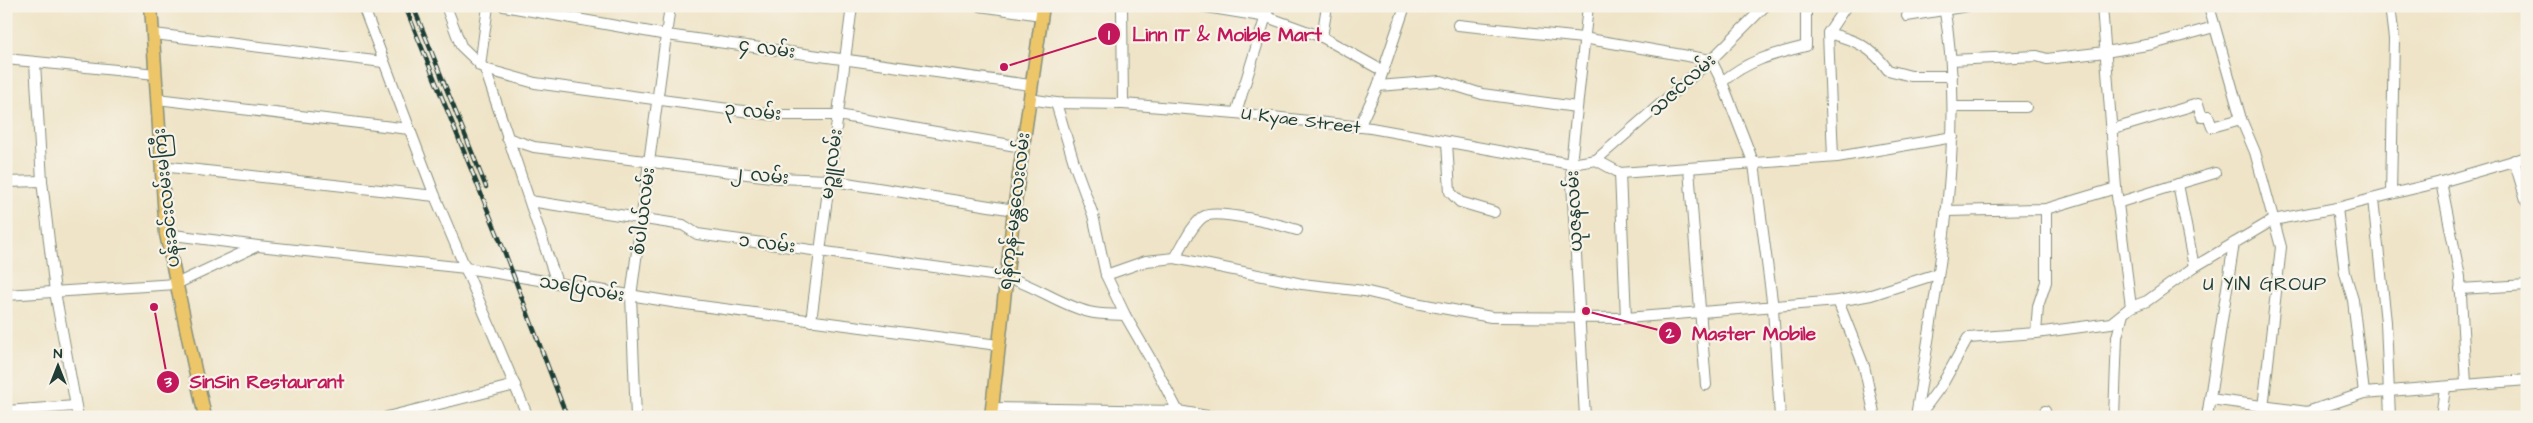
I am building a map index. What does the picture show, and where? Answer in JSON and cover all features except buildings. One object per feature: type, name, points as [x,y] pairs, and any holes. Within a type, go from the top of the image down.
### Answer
[{"type":"main road","name":"ပန်းခင်းလမ်းမကြီး","points":[[151,6],[166,234],[205,417]]},
{"type":"main road","name":"ရန်ကုန်-မန္တလေးလမ်း","points":[[992,412],[1014,210],[1030,85],[1042,11]]},
{"type":"street","points":[[363,6],[435,196],[528,417]]},
{"type":"street","points":[[446,6],[461,46],[483,67]]},
{"type":"street","points":[[488,6],[483,67],[557,283]]},
{"type":"street","name":"၄ လမ်း","points":[[504,6],[667,34],[1030,85]]},
{"type":"street","name":"စံပါယ်လမ်း","points":[[636,417],[631,296],[670,6]]},
{"type":"street","name":"မဉ္ဇူလမ်း","points":[[811,321],[852,6]]},
{"type":"street","points":[[980,6],[1042,11]]},
{"type":"street","points":[[1122,6],[1123,104]]},
{"type":"street","points":[[1200,6],[1267,17],[1322,38],[1383,71]]},
{"type":"street","points":[[1236,113],[1270,6]]},
{"type":"street","points":[[1322,38],[1327,6]]},
{"type":"street","points":[[1358,127],[1378,86],[1405,6]]},
{"type":"street","name":"ယုဇနလမ်း","points":[[1585,417],[1571,164],[1583,38],[1588,6]]},
{"type":"street","name":"သဇင်လမ်း","points":[[1596,160],[1711,60],[1766,6]]},
{"type":"street","points":[[1722,82],[1733,73],[1766,56],[1806,46],[1806,6]]},
{"type":"street","points":[[1833,157],[1828,33],[1846,6]]},
{"type":"street","points":[[1907,16],[1944,8],[1968,6]]},
{"type":"street","points":[[2102,6],[2110,130],[2127,311],[2117,337],[2114,417]]},
{"type":"street","points":[[2209,6],[2241,119],[2255,152],[2272,220],[2281,247],[2263,412]]},
{"type":"street","points":[[2390,6],[2394,39],[2391,194]]},
{"type":"street","points":[[1917,417],[1946,211],[1953,137],[1952,76],[1944,8]]},
{"type":"street","points":[[1458,25],[1583,38],[1711,60],[1722,82],[1754,164],[1773,308],[1780,417]]},
{"type":"street","points":[[1950,60],[2037,56],[2047,59],[2105,52],[2153,44],[2214,27]]},
{"type":"street","points":[[1828,33],[1855,41],[1880,58],[1888,70],[1911,76],[1952,76]]},
{"type":"street","points":[[154,34],[383,62]]},
{"type":"street","points":[[6,59],[156,74]]},
{"type":"street","points":[[35,63],[42,181],[55,292],[78,417]]},
{"type":"street","name":"၃ လမ်း","points":[[483,67],[534,83],[659,98],[773,115],[838,115],[1022,147]]},
{"type":"street","points":[[1378,86],[1441,80],[1482,94],[1576,107]]},
{"type":"street","points":[[157,98],[410,129]]},
{"type":"street","name":"U Kyae Street","points":[[1029,99],[1056,103],[1123,104],[1236,113],[1358,127],[1571,164],[1596,160]]},
{"type":"street","points":[[1056,103],[1075,166],[1093,215],[1106,275],[1125,315],[1180,414]]},
{"type":"street","points":[[2110,130],[2198,104],[2202,117],[2208,116],[2212,127],[2241,119]]},
{"type":"street","points":[[1954,107],[2026,107]]},
{"type":"street","points":[[1596,160],[1620,172],[1689,169],[1833,157],[1953,137]]},
{"type":"street","name":"၂ လမ်း","points":[[507,138],[534,147],[779,178],[828,180],[1014,210]]},
{"type":"street","points":[[1448,142],[1450,192],[1460,202],[1494,212]]},
{"type":"street","points":[[1917,417],[1943,383],[1968,338],[2036,333],[2111,323],[2127,311],[2147,301],[2194,267],[2272,220],[2337,208],[2442,182],[2527,157]]},
{"type":"street","points":[[2514,160],[2527,203]]},
{"type":"street","points":[[161,166],[435,196]]},
{"type":"street","points":[[1689,169],[1706,384]]},
{"type":"street","points":[[1620,172],[1626,318]]},
{"type":"street","points":[[2117,202],[2215,172]]},
{"type":"street","points":[[6,182],[42,181]]},
{"type":"street","points":[[2442,182],[2460,289],[2466,384]]},
{"type":"street","points":[[2178,184],[2194,267]]},
{"type":"street","points":[[1946,211],[2046,209],[2116,188]]},
{"type":"street","points":[[2373,199],[2386,322],[2390,417]]},
{"type":"street","name":"၁ လမ်း","points":[[530,201],[683,225],[697,234],[1006,277],[1024,282],[1070,306],[1090,313],[1125,315]]},
{"type":"street","points":[[2337,208],[2345,273],[2353,300],[2364,393]]},
{"type":"street","points":[[2036,333],[2038,306],[2046,282],[2046,209]]},
{"type":"street","points":[[1175,258],[1198,222],[1210,213],[1225,213],[1297,230]]},
{"type":"street","name":"သပြေလမ်း","points":[[166,234],[258,246],[466,268],[631,296],[998,345]]},
{"type":"street","points":[[2207,417],[2234,243]]},
{"type":"street","points":[[6,295],[176,284],[258,246]]},
{"type":"street","points":[[1106,275],[1146,261],[1175,258],[1302,284],[1364,290],[1415,303],[1491,317],[1580,316],[1626,318],[1773,308],[1838,301],[1871,296],[1937,274]]},
{"type":"street","points":[[2460,289],[2527,286]]},
{"type":"street","points":[[1838,301],[1864,366],[1875,417]]},
{"type":"street","points":[[2210,399],[2263,412],[2306,415],[2364,393],[2527,380]]},
{"type":"street","points":[[387,417],[515,385]]},
{"type":"street","points":[[2441,417],[2444,388]]},
{"type":"street","points":[[6,411],[75,406]]},
{"type":"street","points":[[992,412],[1180,414],[1213,417]]},
{"type":"railway","points":[[405,6],[503,248],[567,417]]},
{"type":"railway","points":[[413,6],[486,187]]},
{"type":"place","name":"Linn IT & Moible Mart","points":[[1004,67]]},
{"type":"place","name":"SinSin Restaurant","points":[[154,307]]},
{"type":"place","name":"Master Mobile","points":[[1586,311]]},
{"type":"district","name":"U YIN GROUP","points":[[2265,283]]}]
